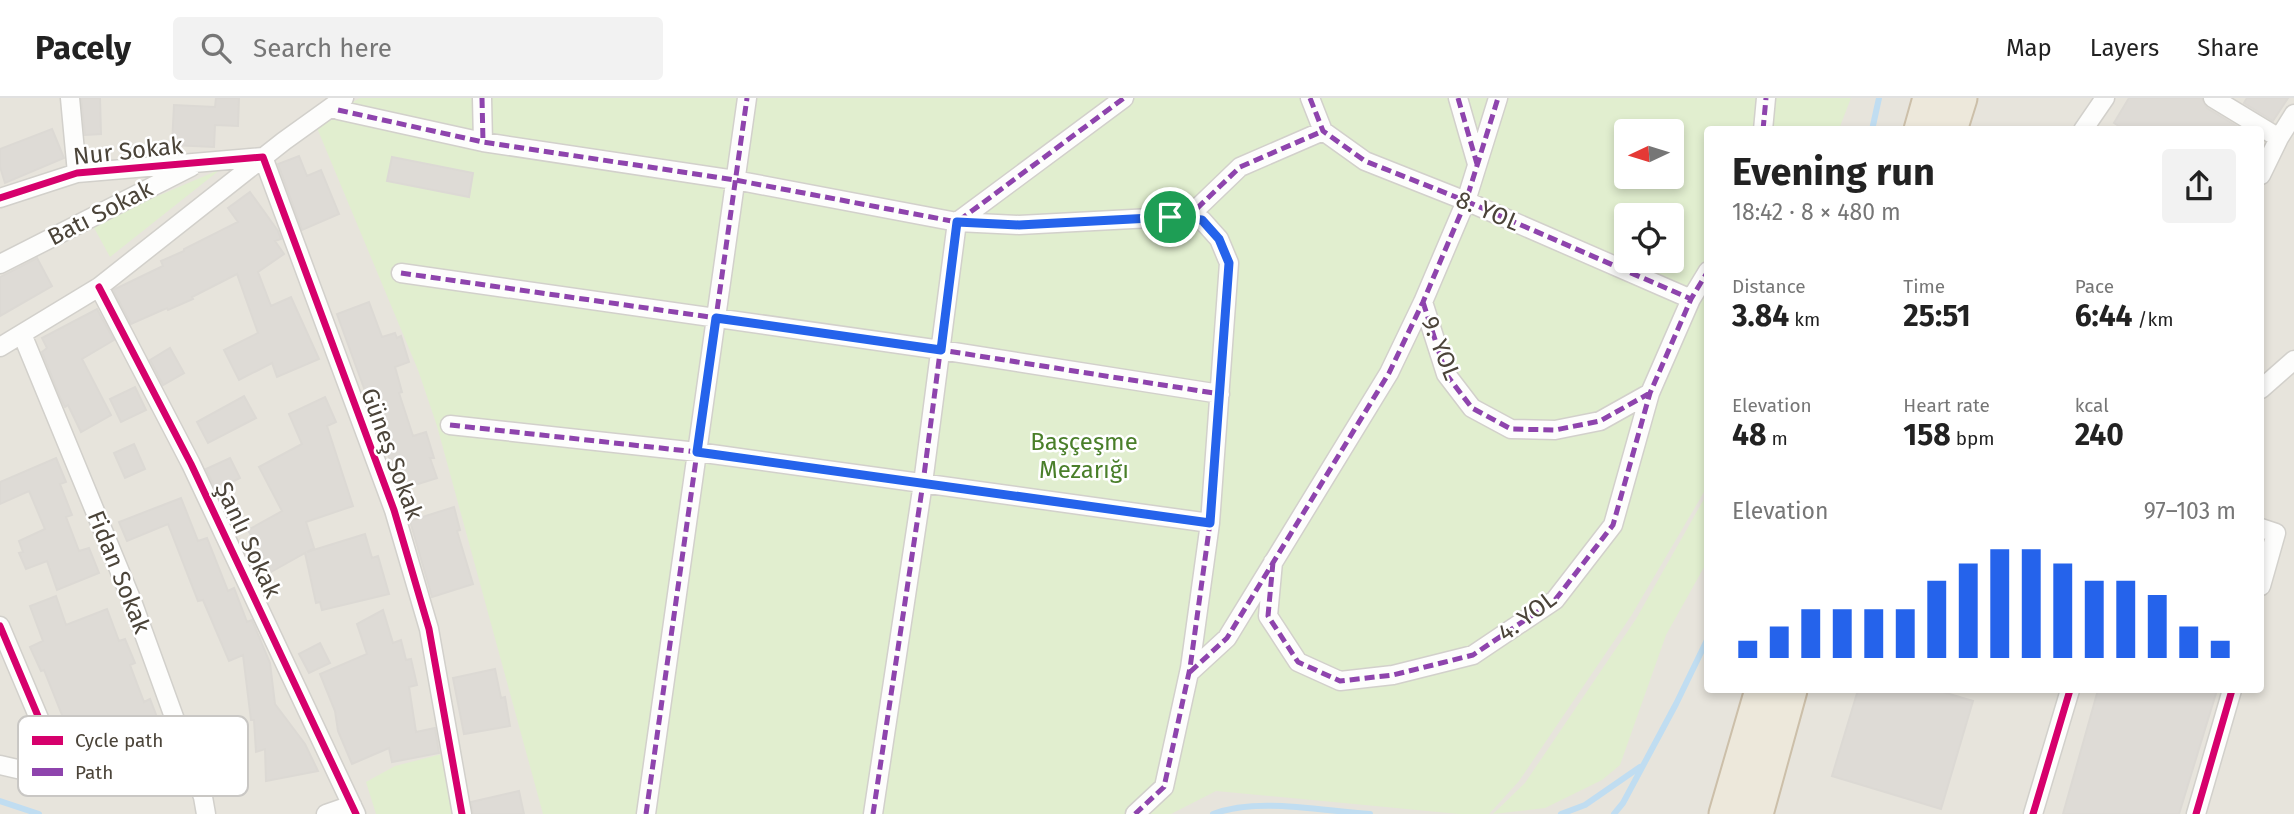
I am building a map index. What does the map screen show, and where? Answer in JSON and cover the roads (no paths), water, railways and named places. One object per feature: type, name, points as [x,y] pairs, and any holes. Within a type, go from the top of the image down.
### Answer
[{"type":"highway","points":[[1922,126],[1930,98]]},
{"type":"highway","points":[[1951,126],[1960,98]]},
{"type":"highway","points":[[1726,814],[1761,693]]},
{"type":"highway","points":[[1756,814],[1789,693]]},
{"type":"street","points":[[69,98],[77,173]]},
{"type":"street","points":[[482,98],[483,142]]},
{"type":"street","points":[[646,814],[747,98]]},
{"type":"street","points":[[873,814],[923,483],[957,222],[1124,98]]},
{"type":"street","points":[[1186,219],[1240,167],[1322,131],[1310,98]]},
{"type":"street","points":[[1458,98],[1478,164]]},
{"type":"street","points":[[1190,672],[1227,638],[1389,373],[1466,201],[1498,98]]},
{"type":"street","points":[[1763,126],[1766,98]]},
{"type":"street","points":[[2086,126],[2105,98]]},
{"type":"street","points":[[2213,98],[2259,126]]},
{"type":"street","points":[[0,347],[99,287],[263,157],[341,104],[483,142],[735,180],[957,222],[1019,225],[1170,217],[1202,220],[1219,239],[1229,263],[1210,523],[1190,672],[1164,788],[1135,814]]},
{"type":"street","points":[[2264,169],[2294,114]]},
{"type":"street","points":[[2264,129],[2279,138]]},
{"type":"street","name":"8. YOL","points":[[1322,131],[1366,161],[1466,201],[1691,299]]},
{"type":"street","name":"Nur Sokak","points":[[0,198],[77,173],[263,157]]},
{"type":"street","name":"Güneş Sokak","points":[[263,157],[394,510],[429,629],[463,814]]},
{"type":"street","name":"Batı Sokak","points":[[0,264],[200,162]]},
{"type":"street","points":[[401,272],[941,350],[1220,394]]},
{"type":"street","name":"4. YOL","points":[[1273,562],[1268,616],[1298,662],[1340,681],[1393,675],[1473,655],[1555,600],[1613,525],[1650,393],[1691,299],[1704,278]]},
{"type":"street","name":"Şanlı Sokak","points":[[99,287],[191,464],[354,809]]},
{"type":"street","name":"9. YOL","points":[[1423,302],[1446,374],[1472,408],[1511,429],[1555,430],[1600,421],[1650,393]]},
{"type":"street","name":"Fidan Sokak","points":[[22,334],[132,601],[173,716]]},
{"type":"street","points":[[2264,385],[2294,360]]},
{"type":"street","points":[[450,425],[697,452],[1210,523]]},
{"type":"street","points":[[2264,529],[2276,533],[2264,575]]},
{"type":"street","points":[[0,626],[38,716]]},
{"type":"street","points":[[2033,814],[2069,693]]},
{"type":"street","points":[[2196,814],[2231,693]]},
{"type":"street","points":[[0,765],[18,769]]},
{"type":"street","name":"Fidan Sokak","points":[[202,796],[206,814]]},
{"type":"street","points":[[326,814],[354,809]]},
{"type":"waterway","points":[[1873,126],[1879,98]]},
{"type":"waterway","points":[[1614,814],[1623,803],[1704,646]]},
{"type":"waterway","points":[[1561,814],[1585,805],[1640,767]]},
{"type":"waterway","points":[[0,801],[39,814]]},
{"type":"waterway","points":[[1213,814],[1250,806],[1370,814]]},
{"type":"park label","name":"Başçeşme Mezarığı","points":[[1084,456]]}]
